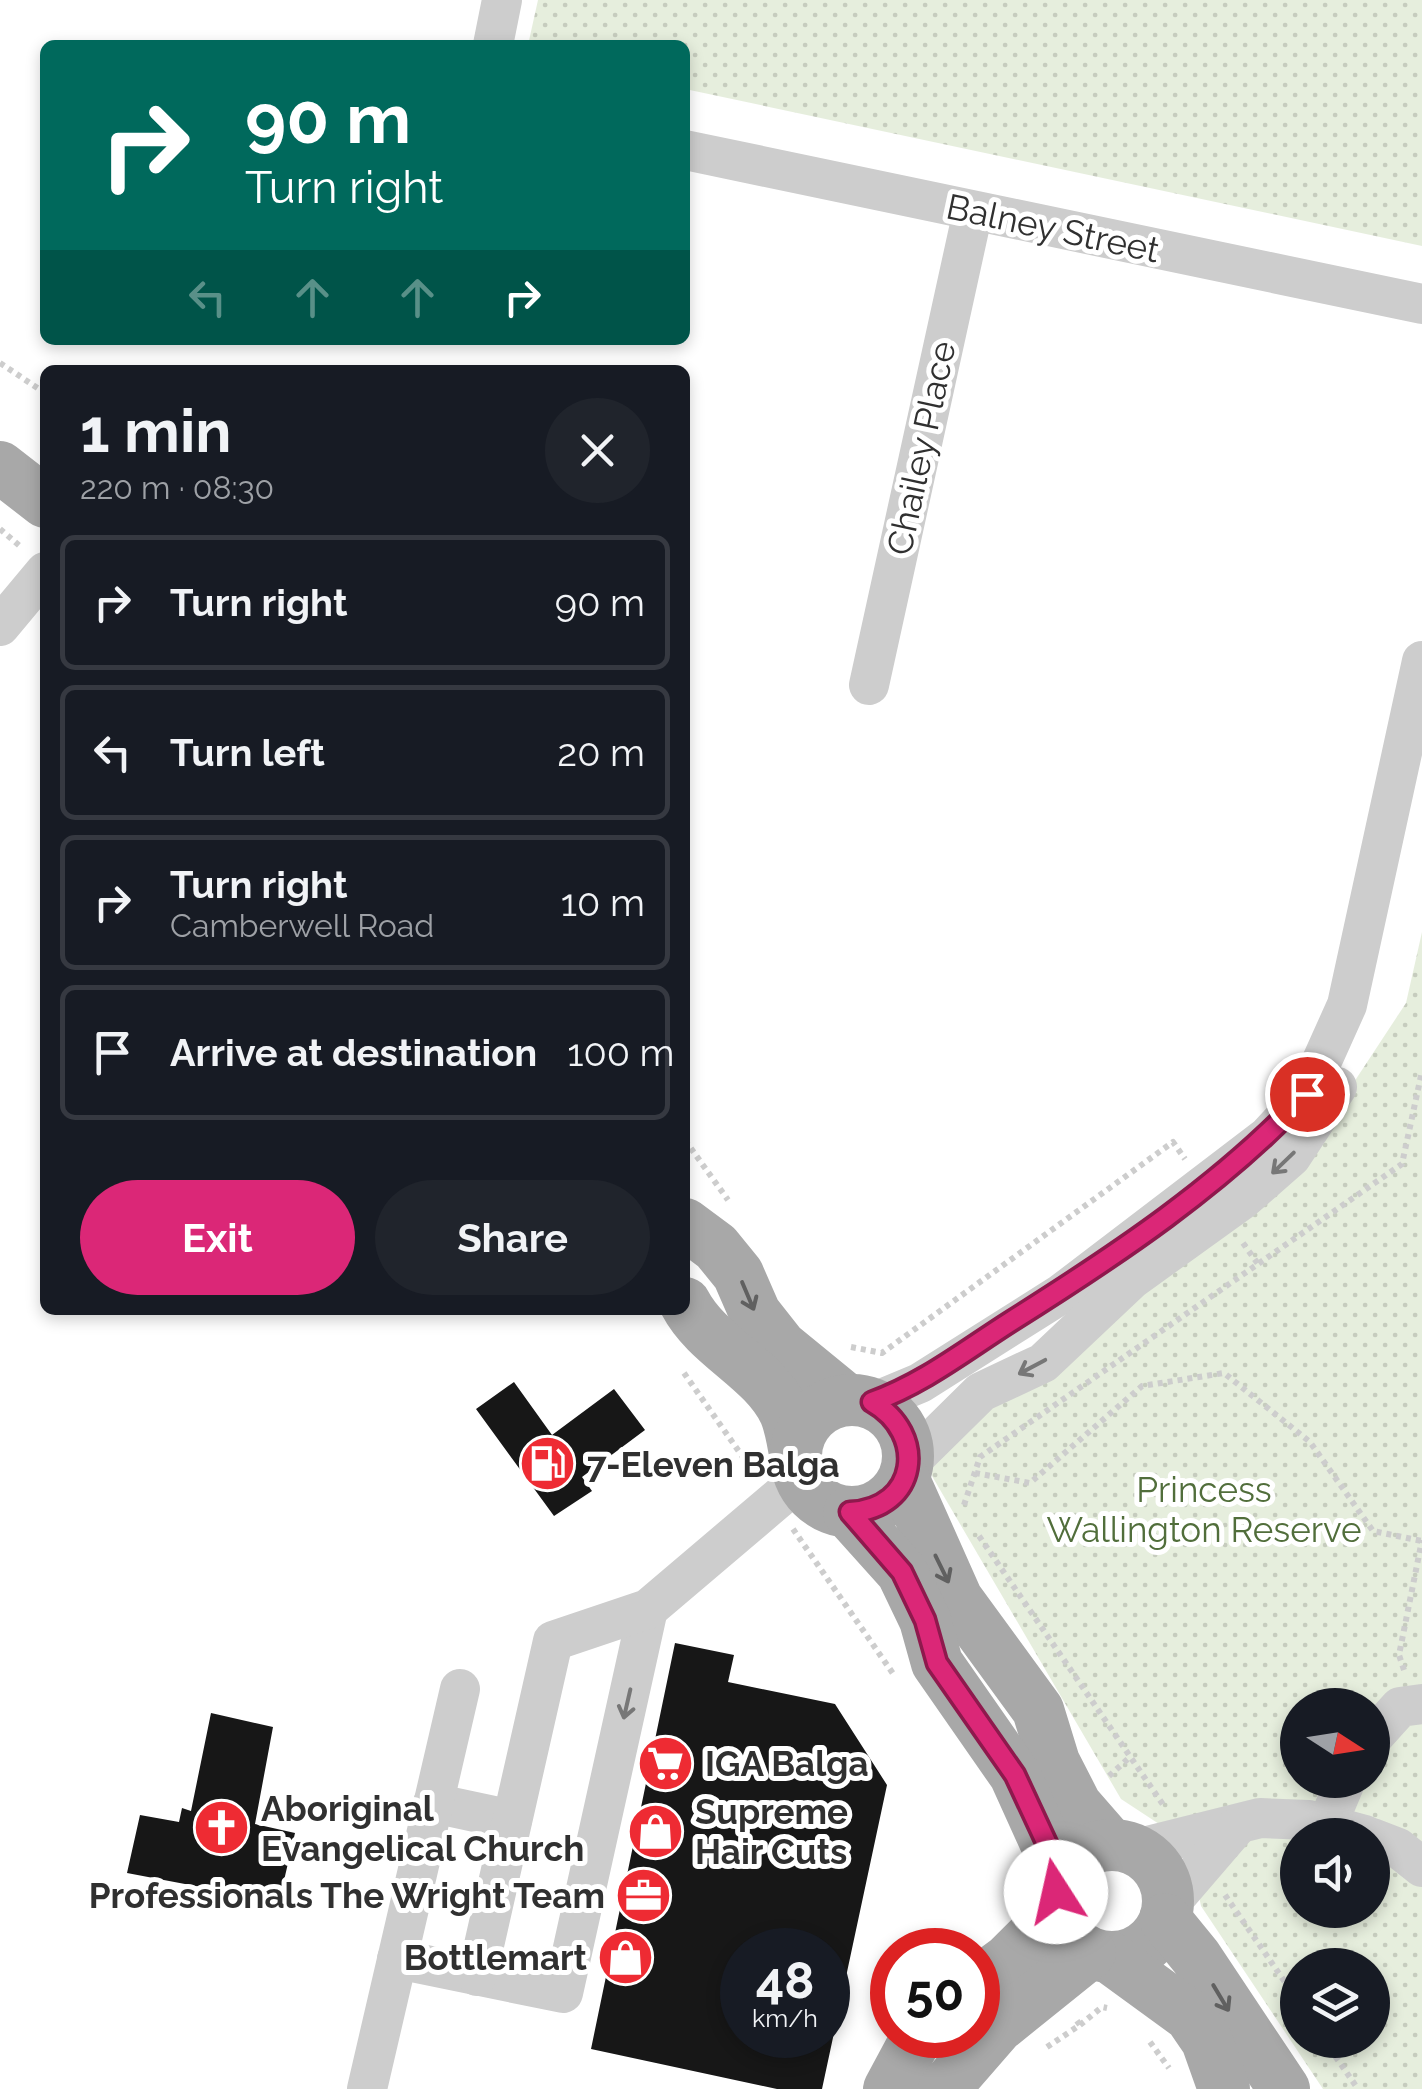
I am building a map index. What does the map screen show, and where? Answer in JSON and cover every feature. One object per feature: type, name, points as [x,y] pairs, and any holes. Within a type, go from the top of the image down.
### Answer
[{"type":"main road","points":[[0,431],[40,457]]},
{"type":"main road","points":[[0,467],[40,498]]},
{"type":"main road","points":[[707,1213],[716,1247],[738,1274],[755,1313],[782,1346],[901,1427],[906,1472],[957,1599],[1038,1710],[1054,1762],[1076,1805],[1164,1879],[1166,1912],[1284,2089]]},
{"type":"main road","points":[[690,1309],[714,1339],[778,1400],[787,1416],[790,1480]]},
{"type":"main road","points":[[790,1480],[798,1442],[816,1413],[859,1401]]},
{"type":"main road","points":[[850,1512],[882,1504],[906,1472]]},
{"type":"main road","points":[[790,1480],[820,1502],[850,1512],[902,1572],[925,1620],[937,1663],[1015,1775],[1054,1859],[1056,1901],[1063,1929],[1190,2016],[1207,2041],[1224,2089]]},
{"type":"main road","points":[[1000,1966],[1056,1901],[1062,1873],[1075,1858],[1123,1847]]},
{"type":"main road","points":[[944,2089],[998,2027],[1064,2004],[1100,1955],[1144,1948],[1166,1912]]},
{"type":"main road","points":[[889,2089],[906,2058]]},
{"type":"street","points":[[493,40],[502,0]]},
{"type":"street","name":"Balney Street","points":[[690,151],[1422,304]]},
{"type":"street","name":"Chailey Place","points":[[869,686],[973,212]]},
{"type":"street","points":[[0,626],[40,578]]},
{"type":"street","points":[[906,1472],[981,1392],[1043,1363],[1214,1200],[1307,1094],[1347,1004],[1422,660]]},
{"type":"street","points":[[859,1401],[920,1383],[1214,1200],[1291,1157],[1328,1107],[1371,1013],[1422,781]]},
{"type":"street","points":[[477,1976],[553,1641],[648,1609],[790,1480]]},
{"type":"street","points":[[398,1959],[562,1993],[648,1609]]},
{"type":"street","points":[[367,2089],[460,1689]]},
{"type":"street","points":[[1390,1719],[1400,1708],[1419,1704]]},
{"type":"street","points":[[434,1803],[512,1820]]},
{"type":"street","points":[[1123,1847],[1235,1828],[1260,1818],[1280,1821]]},
{"type":"street","points":[[1166,1912],[1235,1828]]},
{"type":"street","points":[[1390,1845],[1422,1867]]},
{"type":"path","points":[[0,363],[40,390]]},
{"type":"path","points":[[962,1511],[980,1456],[1402,1164],[1422,1071]]},
{"type":"path","points":[[846,1346],[882,1353],[1173,1142],[1258,1264]]},
{"type":"path","points":[[690,1157],[707,1213]]},
{"type":"path","points":[[674,1358],[790,1480],[901,1684]]},
{"type":"path","points":[[975,1473],[1030,1483],[1142,1386],[1224,1373],[1310,1442],[1373,1532],[1422,1541],[1399,1655],[1419,1704]]},
{"type":"path","points":[[1033,2057],[1064,2004],[1117,2012]]},
{"type":"path","points":[[1142,2031],[1173,2074]]},
{"type":"path","points":[[1336,2058],[1358,2089]]},
{"type":"green space","points":[[538,0],[1422,0],[1422,246],[690,90],[690,40],[529,40]]},
{"type":"green space","name":"Princess Wallington Reserve","points":[[1422,932],[1422,2089],[1323,2089],[1302,2058],[1390,2058],[1390,1948],[1280,1948],[1280,2024],[1201,1906],[1188,1843],[1121,1799],[915,1447],[1285,1187],[1406,1003]]},
{"type":"building","points":[[514,1382],[552,1435],[614,1389],[645,1430],[582,1477],[592,1491],[554,1516],[476,1409]]},
{"type":"building","points":[[675,1643],[734,1655],[728,1682],[835,1704],[887,1785],[850,1958],[850,1928],[720,1928],[720,2058],[829,2058],[822,2089],[777,2089],[591,2049]]},
{"type":"building","points":[[211,1713],[273,1727],[255,1824],[295,1833],[279,1902],[127,1873],[140,1815],[179,1822],[182,1808],[191,1811]]},
{"type":"place","name":"7-Eleven Balga","points":[[548,1464]]},
{"type":"place","name":"IGA Balga","points":[[666,1763]]},
{"type":"place","name":"Aboriginal Evangelical Church","points":[[222,1828]]},
{"type":"place","name":"Supreme Hair Cuts","points":[[656,1831]]},
{"type":"place","name":"Professionals The Wright Team","points":[[644,1895]]},
{"type":"place","name":"Bottlemart","points":[[626,1957]]},
{"type":"route","points":[[1056,1892],[1054,1859],[1015,1775],[937,1663],[925,1620],[902,1572],[850,1512],[872,1509],[890,1498],[904,1480],[908,1464],[908,1445],[901,1427],[872,1402],[920,1383],[1010,1322],[1061,1294],[1267,1137],[1307,1094]]}]
